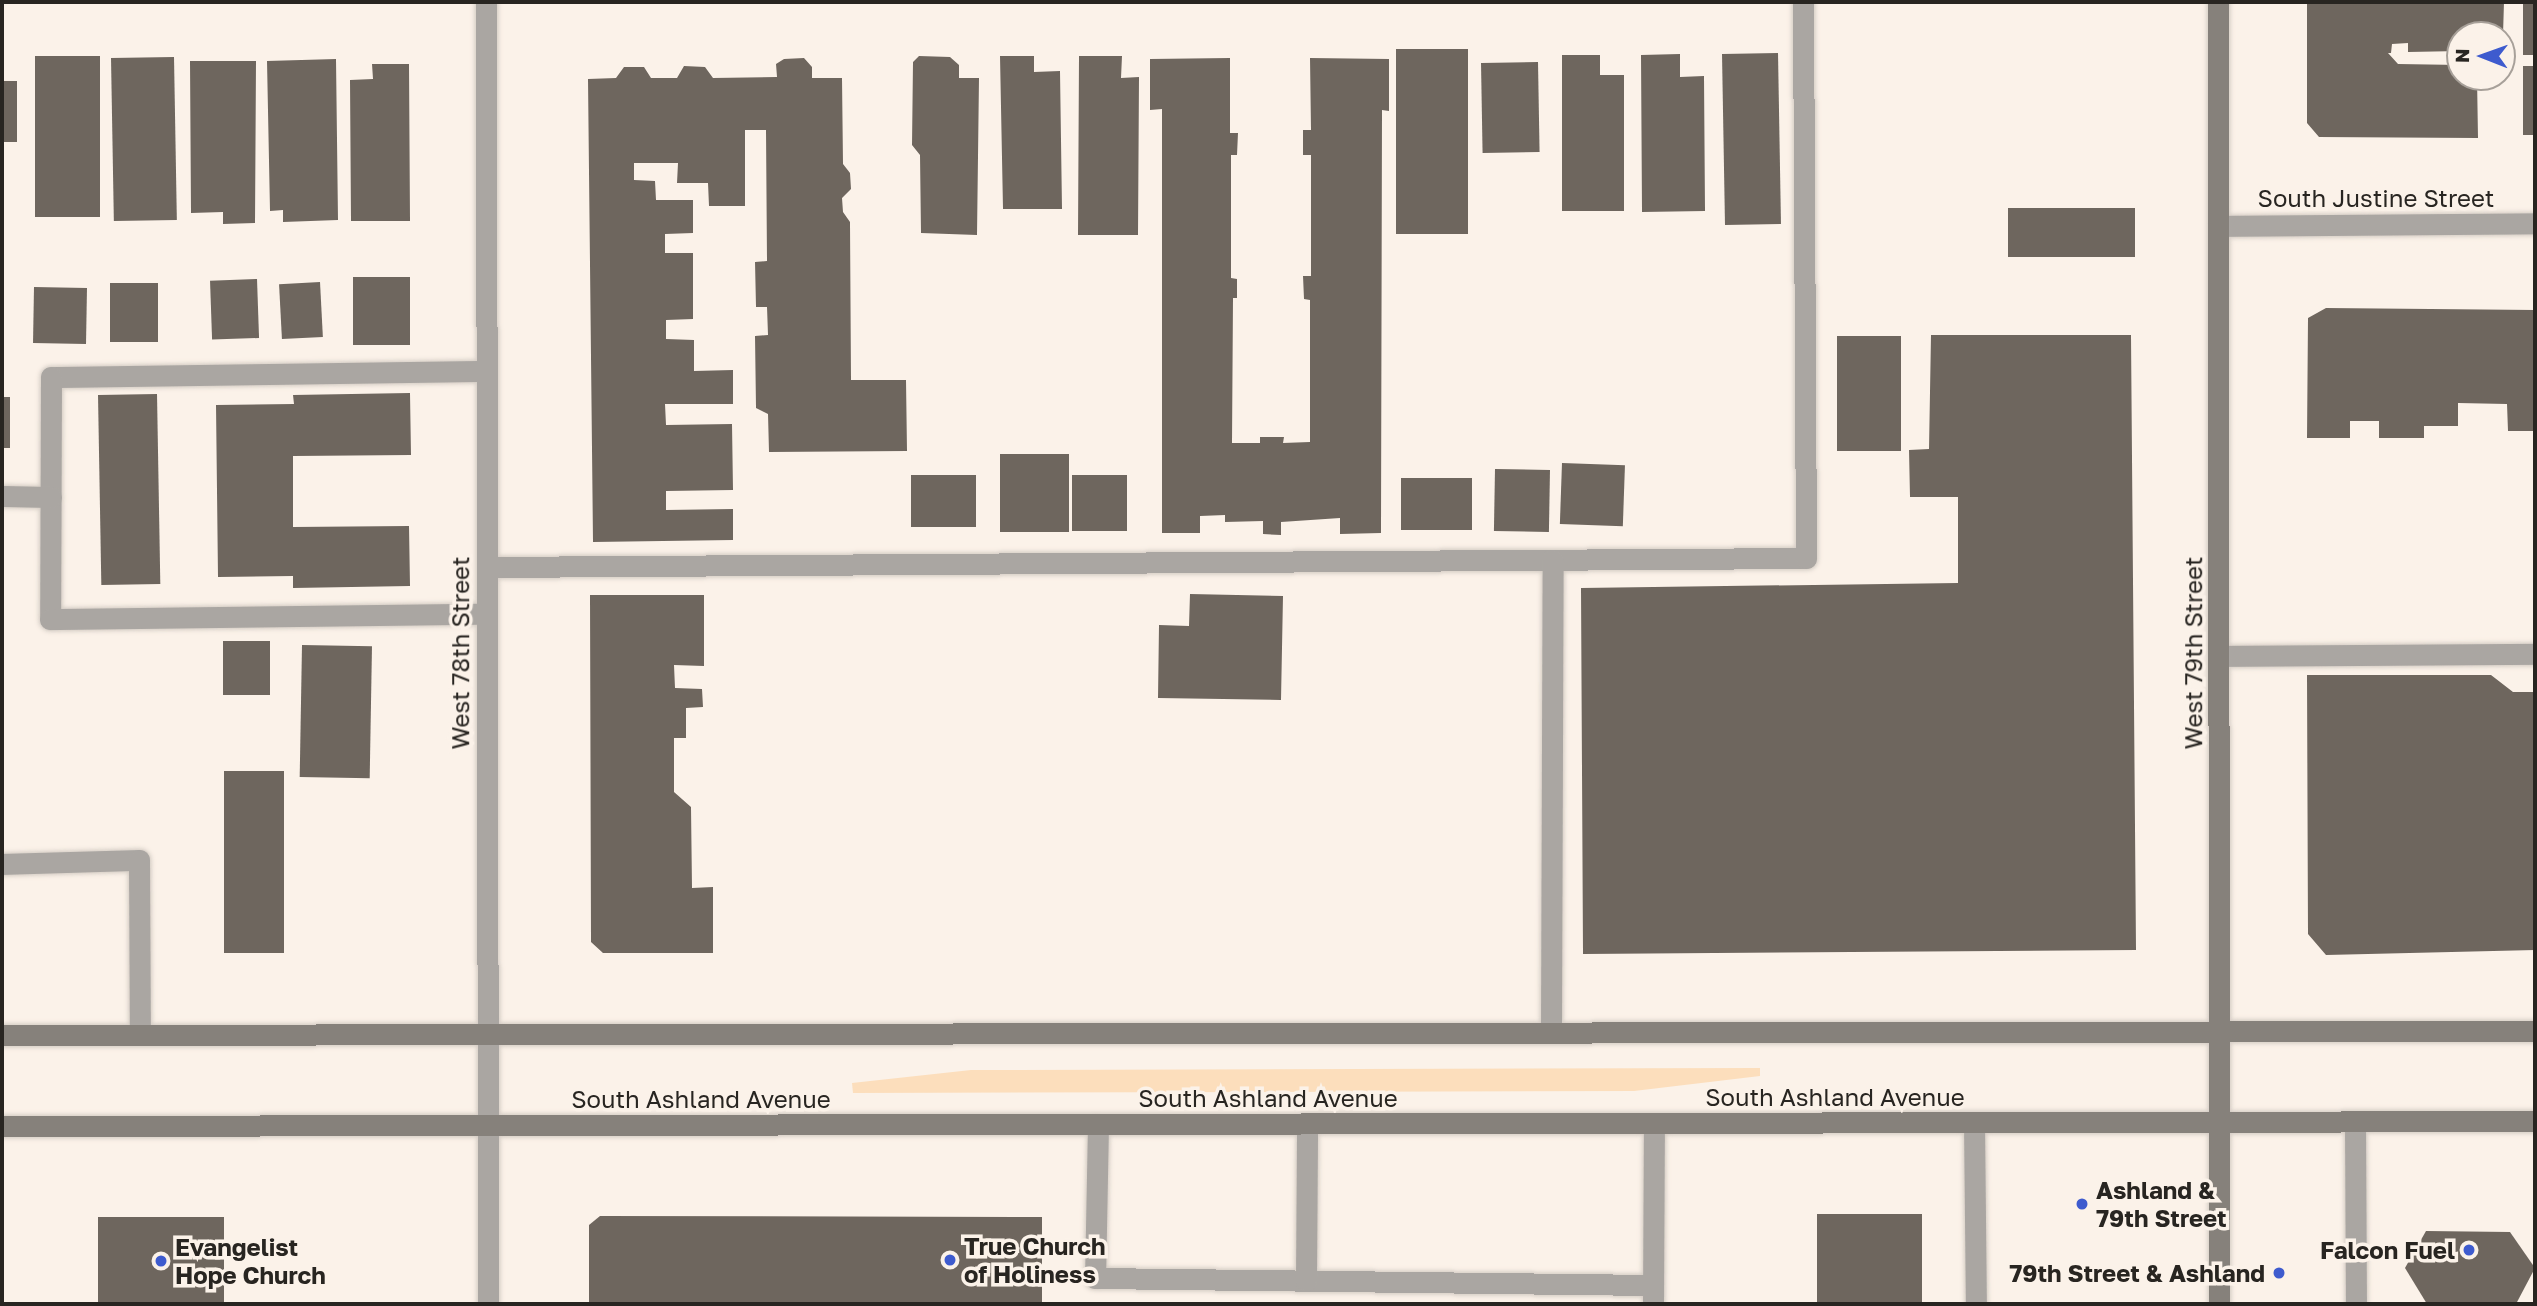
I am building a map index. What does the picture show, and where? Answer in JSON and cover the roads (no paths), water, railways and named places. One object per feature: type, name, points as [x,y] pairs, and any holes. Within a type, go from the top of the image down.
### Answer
[{"type":"main road","name":"West 79th Street","points":[[2218,2],[2219,1304]]},
{"type":"main road","points":[[2,1035],[2535,1031]]},
{"type":"main road","name":"South Ashland Avenue","points":[[2,1126],[2535,1121]]},
{"type":"street","name":"West 78th Street","points":[[486,2],[488,1304]]},
{"type":"street","points":[[486,567],[1805,558],[1802,2]]},
{"type":"street","name":"South Justine Street","points":[[2218,226],[2535,223]]},
{"type":"street","points":[[486,371],[51,377],[50,618],[487,614]]},
{"type":"street","points":[[2,496],[51,497]]},
{"type":"street","points":[[1551,1032],[1553,560]]},
{"type":"street","points":[[2219,656],[2535,654]]},
{"type":"street","points":[[2,864],[139,860],[140,1035]]},
{"type":"street","points":[[2355,1122],[2356,1304]]},
{"type":"street","points":[[1098,1124],[1095,1278],[1306,1280],[1653,1295],[1654,1123]]},
{"type":"street","points":[[1973,1123],[1976,1304]]},
{"type":"street","points":[[1306,1280],[1307,1124]]},
{"type":"place","name":"Ashland & 79th Street","points":[[2082,1204]]},
{"type":"place","name":"Falcon Fuel","points":[[2469,1250]]},
{"type":"place","name":"True Church of Holiness","points":[[950,1260]]},
{"type":"place","name":"Evangelist Hope Church","points":[[161,1261]]},
{"type":"place","name":"79th Street & Ashland","points":[[2279,1273]]}]
